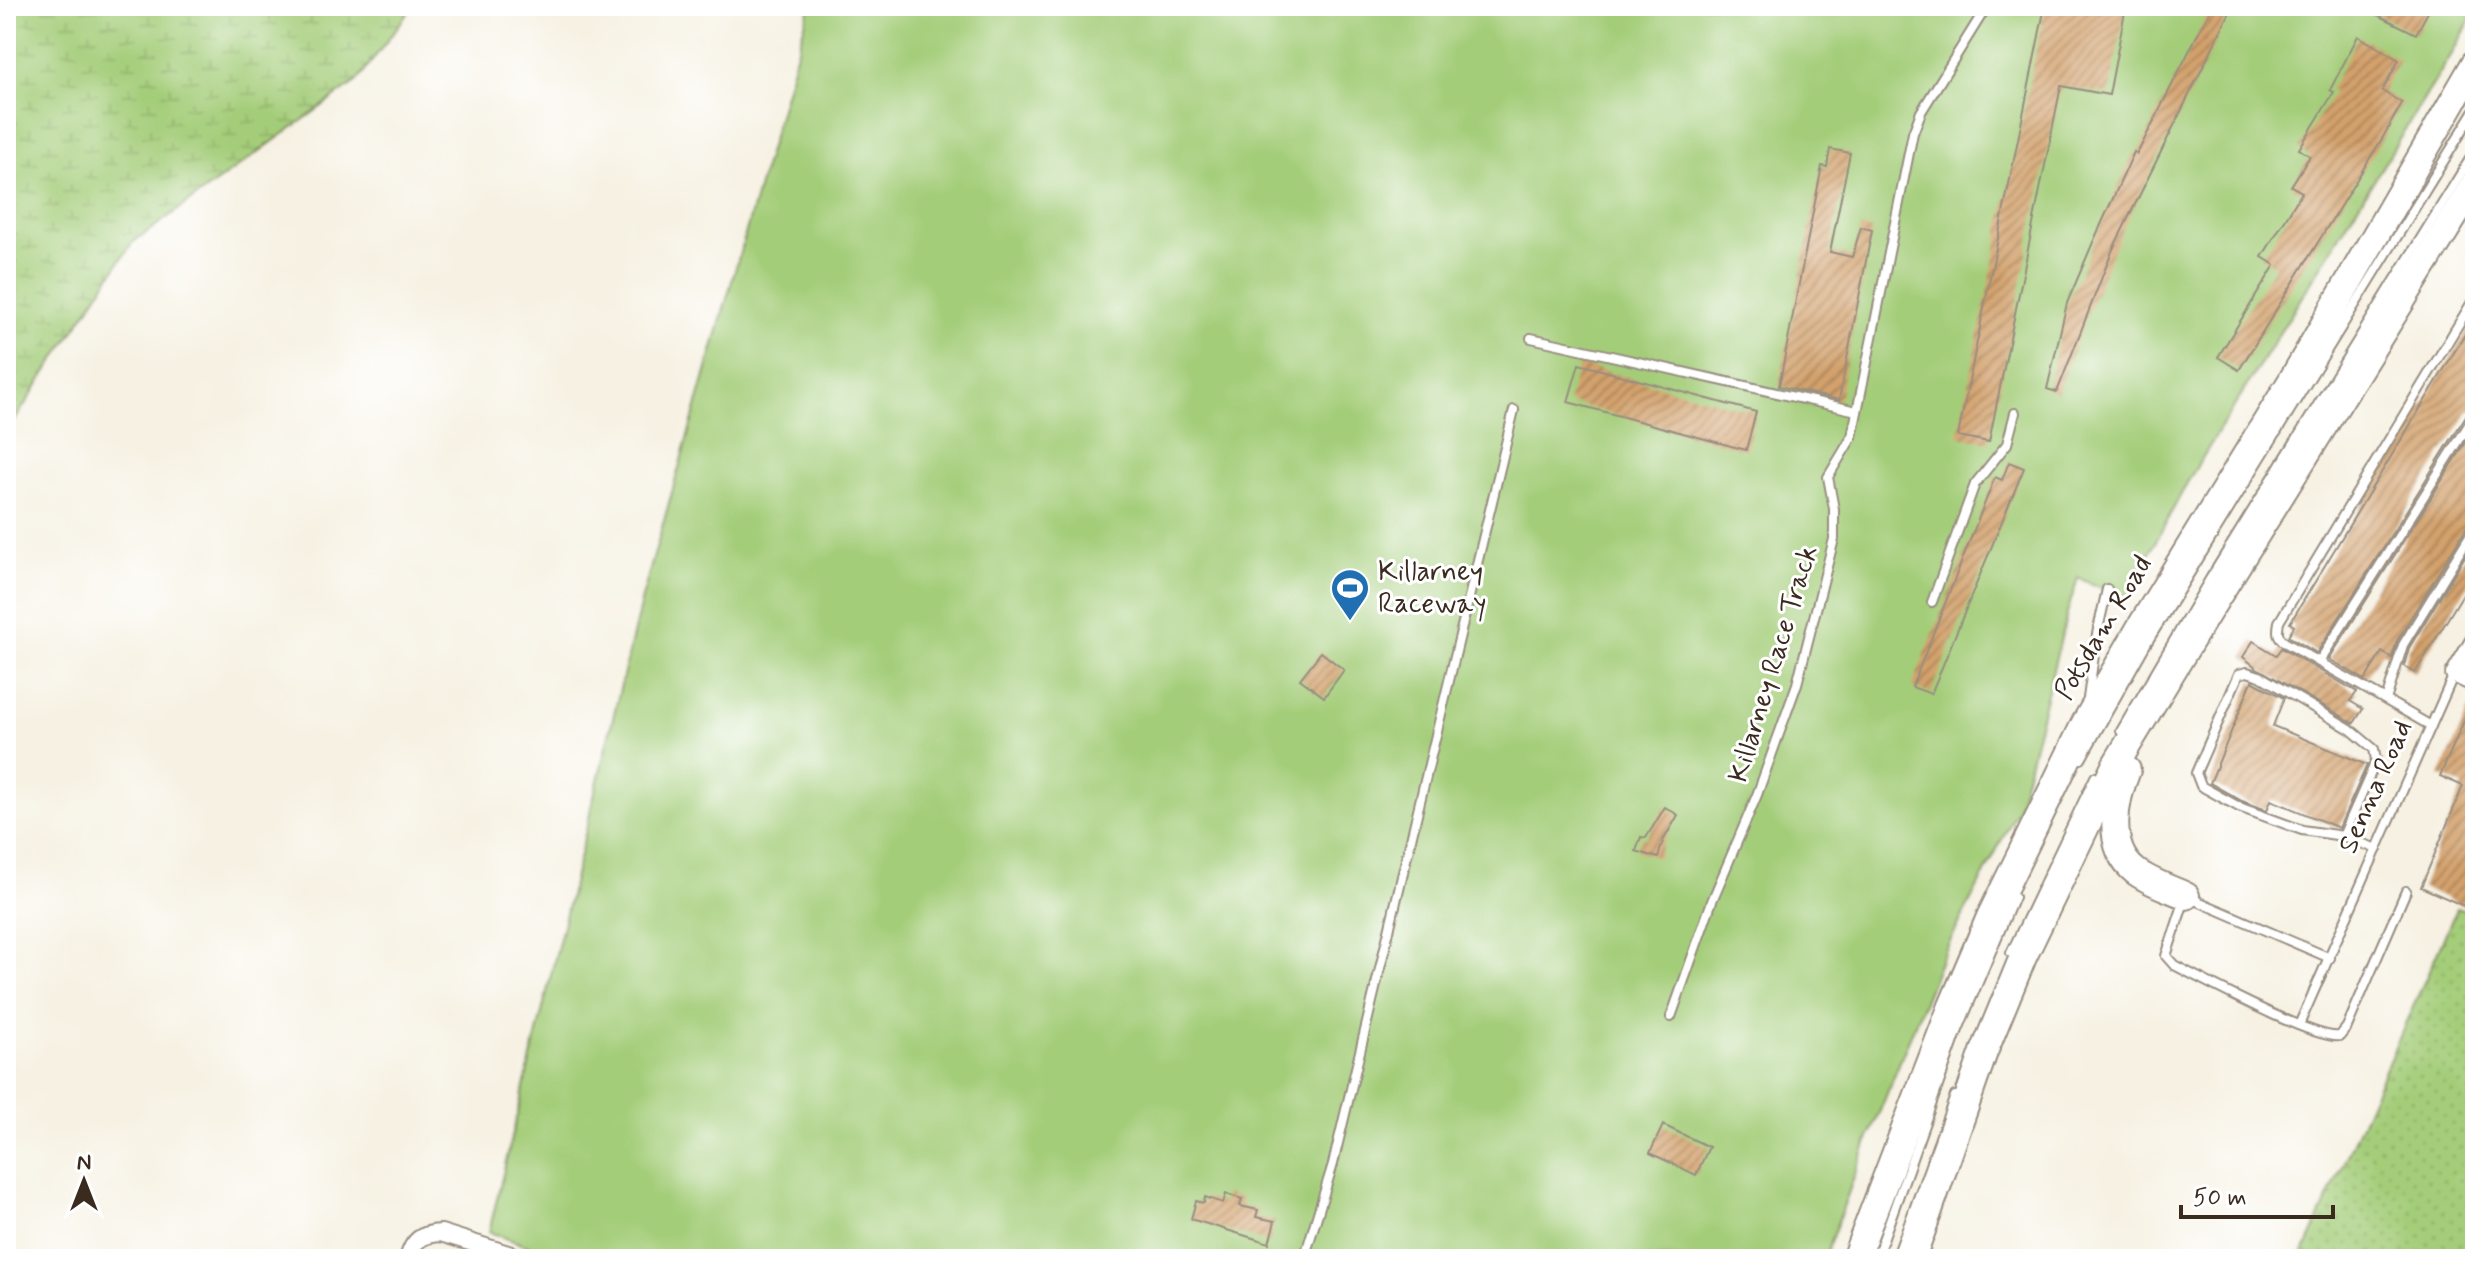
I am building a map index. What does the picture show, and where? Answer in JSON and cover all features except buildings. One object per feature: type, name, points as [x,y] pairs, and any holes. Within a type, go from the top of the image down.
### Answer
[{"type":"main road","name":"Potsdam Road","points":[[1855,1259],[1952,1006],[1990,917],[2085,723],[2292,380],[2475,63]]},
{"type":"main road","points":[[1912,1259],[1984,1052],[2023,957],[2110,777],[2475,183]]},
{"type":"main road","points":[[2155,700],[2122,784],[2115,811],[2116,832],[2122,854],[2132,869],[2186,896]]},
{"type":"street","name":"Senna Road","points":[[2454,674],[2475,639]]},
{"type":"street","points":[[2454,674],[2475,684]]},
{"type":"street","points":[[408,1259],[412,1244],[418,1238],[428,1233],[441,1233],[524,1259]]},
{"type":"lane","name":"Killarney Race Track","points":[[1671,1017],[1712,901],[1786,720],[1834,539],[1834,509],[1828,477],[1852,437],[1913,133],[1921,112],[1987,6]]},
{"type":"lane","points":[[2080,763],[2146,644],[2475,110]]},
{"type":"lane","points":[[2116,739],[2210,579],[2475,151]]},
{"type":"lane","points":[[2431,726],[2280,639],[2277,630],[2475,297]]},
{"type":"lane","points":[[1531,338],[1857,411]]},
{"type":"lane","points":[[1304,1259],[1333,1164],[1514,410]]},
{"type":"lane","points":[[1932,602],[1975,484],[2007,444],[2015,413]]},
{"type":"lane","points":[[2319,662],[2475,415]]},
{"type":"lane","points":[[2386,700],[2403,645],[2475,527]]},
{"type":"lane","points":[[2085,723],[2097,634],[2107,589]]},
{"type":"lane","points":[[2343,836],[2376,760],[2374,749],[2350,729],[2260,676],[2247,672],[2239,674],[2196,773],[2197,781],[2239,807],[2302,830],[2343,836],[2377,849]]},
{"type":"lane","name":"Senna Road","points":[[2299,1025],[2454,674]]},
{"type":"lane","points":[[2007,964],[2100,767]]},
{"type":"lane","points":[[1876,1259],[1958,1030],[2017,890]]},
{"type":"lane","points":[[2330,958],[2186,896],[2167,945],[2168,960],[2299,1025],[2329,1037],[2340,1036],[2406,891]]},
{"type":"lane","points":[[1896,1259],[1957,1090]]},
{"type":"green space","points":[[6,6],[413,6],[357,81],[132,243],[6,433]]},
{"type":"green space","name":"Killarney Raceway","points":[[810,6],[2475,6],[2475,12],[2188,481],[2126,598],[2078,578],[2018,808],[1942,957],[1824,1259],[563,1259],[489,1232],[642,598]]},
{"type":"green space","points":[[2457,908],[2475,915],[2475,1259],[2301,1259]]},
{"type":"place","name":"Killarney Raceway","points":[[1350,622]]}]
